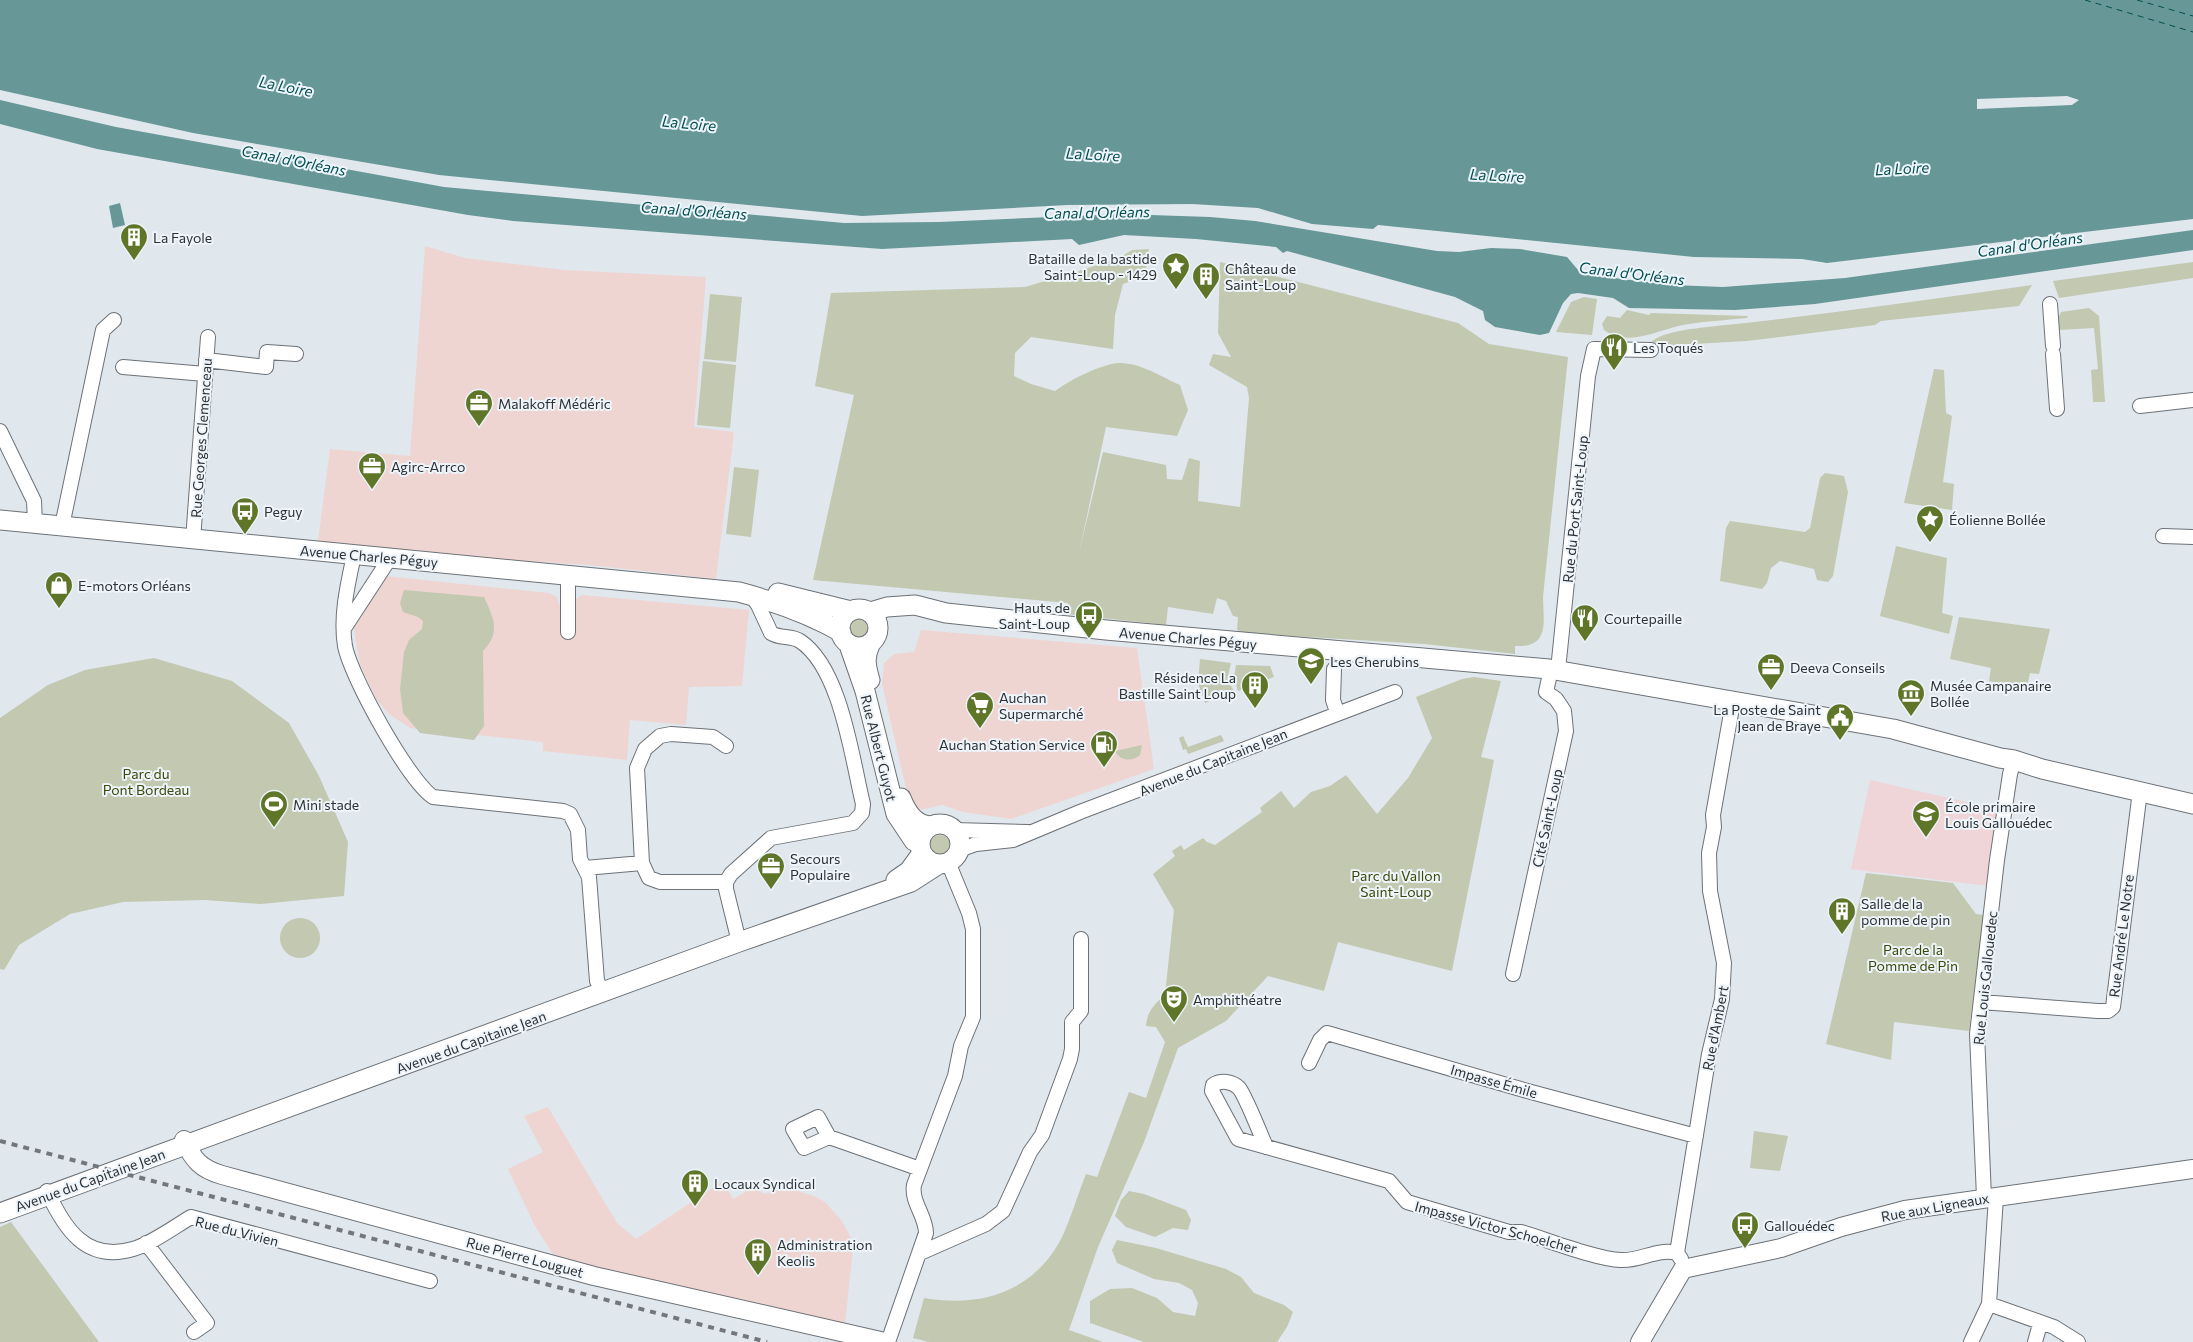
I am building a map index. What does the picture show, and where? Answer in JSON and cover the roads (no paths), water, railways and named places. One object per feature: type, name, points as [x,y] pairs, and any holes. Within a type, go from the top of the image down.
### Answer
[{"type":"main road","name":"Avenue Charles Péguy","points":[[0,520],[745,593],[811,615],[845,638]]},
{"type":"main road","name":"Avenue Charles Péguy","points":[[745,593],[766,590],[801,597],[851,611]]},
{"type":"main road","name":"Avenue Charles Péguy","points":[[874,619],[887,607],[915,605],[946,613],[1234,643],[1431,657],[1554,670],[1893,729],[2139,796]]},
{"type":"main road","points":[[864,610],[874,619],[878,635],[870,645],[860,648],[845,638],[842,620],[851,611],[864,610]]},
{"type":"main road","name":"Rue Albert Guyot","points":[[845,638],[865,691],[896,814],[921,848]]},
{"type":"main road","name":"Rue Albert Guyot","points":[[870,645],[866,652],[866,664],[900,795],[910,815],[922,825],[931,826]]},
{"type":"main road","points":[[2139,796],[2193,804]]},
{"type":"main road","points":[[2139,796],[2193,814]]},
{"type":"main road","points":[[943,824],[954,830],[959,840],[949,859],[929,861],[921,848],[922,836],[931,826],[943,824]]},
{"type":"main road","name":"Avenue du Capitaine Jean","points":[[0,1208],[185,1143],[899,879],[909,871],[921,848]]},
{"type":"main road","name":"Avenue du Capitaine Jean","points":[[738,939],[911,882],[949,859]]},
{"type":"main road","name":"Avenue du Capitaine Jean","points":[[0,1213],[48,1192]]},
{"type":"street","points":[[2050,304],[2056,409]]},
{"type":"street","points":[[62,526],[103,330],[114,320]]},
{"type":"street","name":"Rue Georges Clemenceau","points":[[193,540],[208,337]]},
{"type":"street","name":"Rue du Port Saint-Loup","points":[[1554,670],[1588,376],[1594,349],[1651,350]]},
{"type":"street","points":[[123,367],[266,367],[267,352],[296,354]]},
{"type":"street","points":[[2140,406],[2193,400]]},
{"type":"street","points":[[0,431],[34,501],[36,523]]},
{"type":"street","points":[[2163,536],[2193,537]]},
{"type":"street","points":[[354,555],[345,605],[345,645],[361,686],[385,730],[425,792],[433,797],[562,811],[570,814],[578,830],[580,859],[586,868],[589,878],[597,981],[603,989]]},
{"type":"street","points":[[345,628],[390,558]]},
{"type":"street","points":[[568,576],[568,632]]},
{"type":"street","points":[[738,939],[726,882],[731,874],[771,838],[853,823],[862,813],[863,804],[833,686],[816,657],[800,641],[771,634],[758,605],[745,593]]},
{"type":"street","points":[[1334,669],[1333,700],[1337,712]]},
{"type":"street","name":"Cité Saint-Loup","points":[[1513,974],[1566,731],[1564,711],[1556,700],[1546,692],[1554,670]]},
{"type":"street","name":"Avenue du Capitaine Jean","points":[[949,859],[976,844],[1013,840],[1337,712],[1395,692]]},
{"type":"street","name":"Rue d'Ambert","points":[[1640,1342],[1680,1261],[1709,1054],[1723,990],[1724,963],[1710,891],[1709,853],[1714,827],[1713,815],[1733,702]]},
{"type":"street","points":[[726,746],[713,737],[671,734],[660,736],[645,749],[637,768],[642,863],[649,878],[654,881],[726,882]]},
{"type":"street","name":"Rue Louis Gallouedec","points":[[1989,1304],[1990,1197],[1977,1034],[2009,761]]},
{"type":"street","name":"Rue André Le Notre","points":[[1981,1002],[2098,1011],[2108,1011],[2113,1007],[2139,796]]},
{"type":"street","points":[[954,830],[1031,832]]},
{"type":"street","points":[[886,1342],[920,1253],[926,1227],[913,1191],[955,1076],[964,1025],[973,995],[974,936],[971,919],[949,859]]},
{"type":"street","points":[[586,868],[642,863]]},
{"type":"street","points":[[920,1253],[986,1224],[999,1215],[1007,1205],[1030,1152],[1042,1135],[1070,1059],[1072,1022],[1081,1011],[1081,939]]},
{"type":"street","name":"Impasse Émile","points":[[1309,1064],[1320,1040],[1327,1033],[1550,1097],[1696,1136]]},
{"type":"street","name":"Impasse Victor Schoelcher","points":[[1266,1147],[1239,1088],[1228,1082],[1218,1082],[1213,1085],[1212,1091],[1238,1139],[1266,1147],[1389,1181],[1407,1202],[1509,1232],[1522,1232],[1611,1259],[1636,1259],[1655,1252],[1680,1261]]},
{"type":"street","points":[[828,1137],[920,1169]]},
{"type":"street","name":"Rue Pierre Louguet","points":[[185,1143],[198,1165],[222,1176],[594,1276],[886,1342]]},
{"type":"street","name":"Rue aux Ligneaux","points":[[1680,1261],[1781,1248],[1841,1227],[1905,1210],[2193,1169]]},
{"type":"street","name":"Rue du Vivien","points":[[48,1192],[52,1204],[63,1222],[82,1243],[103,1252],[133,1249],[191,1217],[430,1281]]},
{"type":"street","points":[[146,1242],[207,1323],[194,1332]]},
{"type":"street","points":[[1971,1342],[1989,1304],[2054,1328],[2078,1342]]},
{"type":"street","points":[[2035,1342],[2040,1324]]},
{"type":"water","name":"La Loire","points":[[0,0],[2193,0],[2193,219],[1827,263],[1802,259],[1694,257],[1378,225],[1373,229],[1312,224],[1258,208],[1192,204],[1067,205],[862,216],[439,175],[193,133],[0,90]],"holes":[[[2067,96],[2079,100],[2072,105],[1977,109],[1977,99]]]},
{"type":"water","name":"Canal d'Orléans","points":[[0,100],[116,127],[444,187],[844,223],[939,222],[1121,214],[1210,217],[1255,221],[1437,251],[1459,252],[1491,248],[1520,249],[1567,257],[1578,270],[1598,276],[1672,285],[1723,287],[1845,278],[2193,230],[2193,250],[1815,304],[1735,310],[1629,308],[1613,298],[1578,293],[1571,294],[1563,303],[1549,333],[1540,335],[1495,327],[1485,320],[1483,311],[1455,297],[1287,251],[1283,253],[1276,247],[1196,239],[1124,235],[1079,245],[1072,239],[882,249],[513,221],[468,215],[97,149],[0,124]]},
{"type":"water","points":[[120,203],[125,225],[113,228],[109,206]]},
{"type":"railway","points":[[0,1141],[767,1342]]},
{"type":"place","name":"La Fayole","points":[[134,261]]},
{"type":"place","name":"Bataille de la bastide Saint-Loup - 1429","points":[[1176,290]]},
{"type":"place","name":"Château de Saint-Loup","points":[[1206,300]]},
{"type":"place","name":"Les Toqués","points":[[1614,371]]},
{"type":"place","name":"Malakoff Médéric","points":[[479,427]]},
{"type":"place","name":"Agirc-Arrco","points":[[372,490]]},
{"type":"place","name":"Peguy","points":[[245,535]]},
{"type":"place","name":"Éolienne Bollée","points":[[1930,543]]},
{"type":"place","name":"E-motors Orléans","points":[[59,609]]},
{"type":"place","name":"Hauts de Saint-Loup","points":[[1089,639]]},
{"type":"place","name":"Courtepaille","points":[[1585,642]]},
{"type":"place","name":"Les Cherubins","points":[[1311,685]]},
{"type":"place","name":"Deeva Conseils","points":[[1771,691]]},
{"type":"place","name":"Résidence La Bastille Saint Loup","points":[[1255,709]]},
{"type":"place","name":"Musée Campanaire Bollée","points":[[1911,717]]},
{"type":"place","name":"Auchan Supermarché","points":[[980,729]]},
{"type":"place","name":"La Poste de Saint Jean de Braye","points":[[1840,741]]},
{"type":"place","name":"Auchan Station Service","points":[[1104,768]]},
{"type":"place","name":"Mini stade","points":[[274,828]]},
{"type":"place","name":"École primaire Louis Gallouédec","points":[[1926,838]]},
{"type":"place","name":"Secours Populaire","points":[[771,890]]},
{"type":"place","name":"Salle de la pomme de pin","points":[[1842,935]]},
{"type":"place","name":"Amphithéatre","points":[[1174,1023]]},
{"type":"place","name":"Locaux Syndical","points":[[695,1207]]},
{"type":"place","name":"Gallouédec","points":[[1745,1249]]},
{"type":"place","name":"Administration Keolis","points":[[758,1276]]},
{"type":"park label","name":"Parc du Pont Bordeau","points":[[146,782]]},
{"type":"park label","name":"Parc du Vallon Saint-Loup","points":[[1396,884]]},
{"type":"park label","name":"Parc de la Pomme de Pin","points":[[1913,958]]}]
